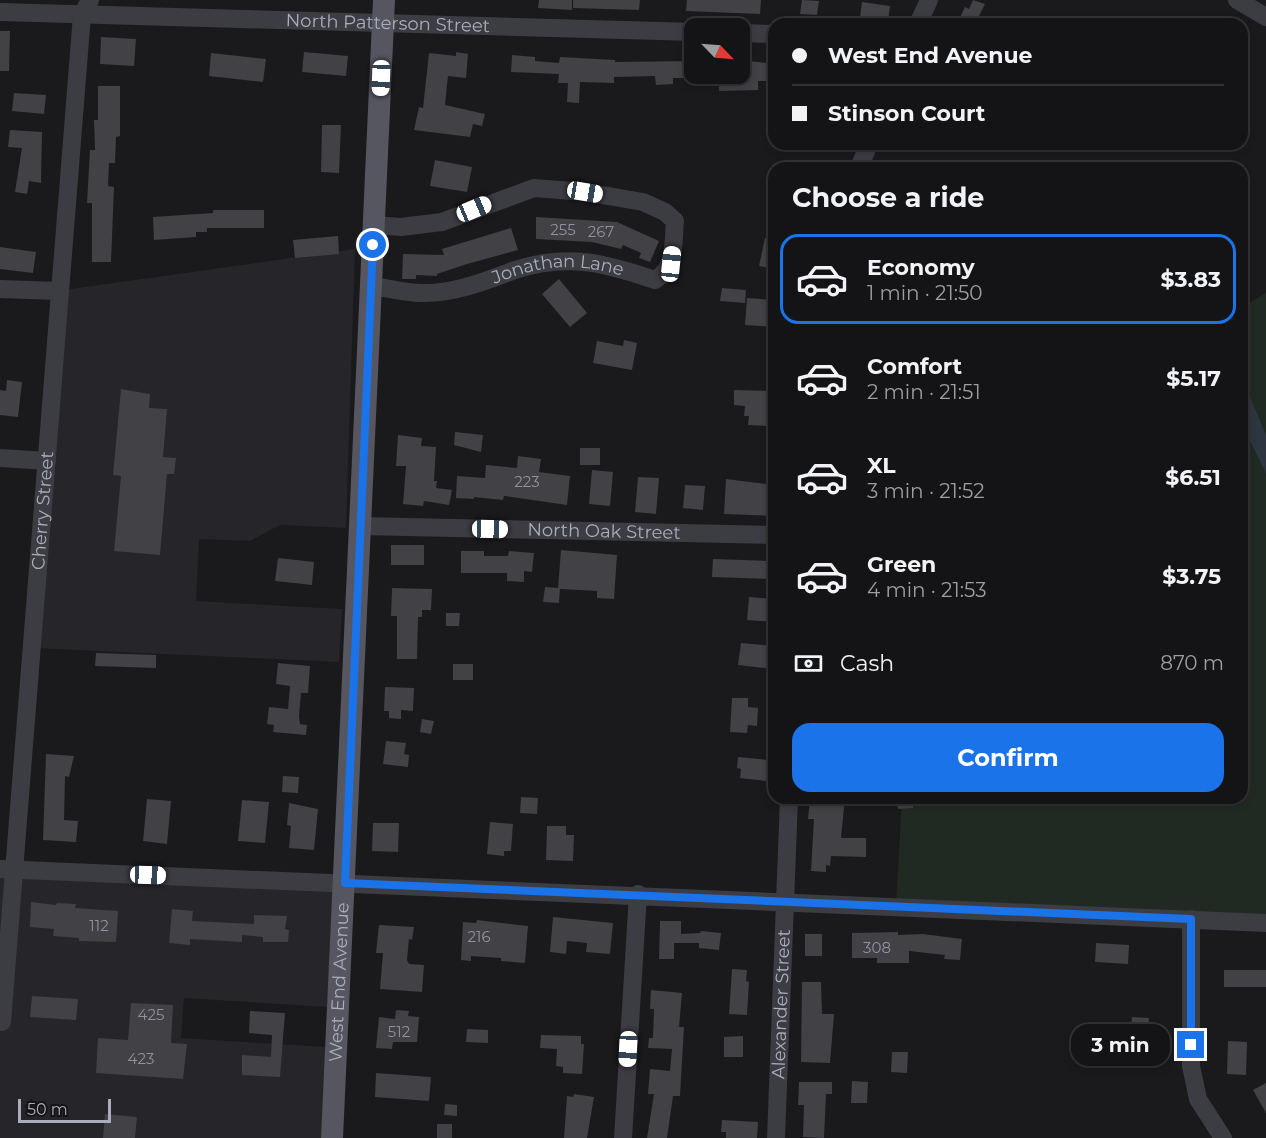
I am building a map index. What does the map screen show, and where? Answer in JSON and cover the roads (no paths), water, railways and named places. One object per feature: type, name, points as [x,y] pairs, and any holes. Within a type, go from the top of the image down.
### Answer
[{"type":"main road","name":"West End Avenue","points":[[332,1138],[384,0]]},
{"type":"street","points":[[921,18],[929,0]]},
{"type":"street","points":[[1237,0],[1266,17]]},
{"type":"street","name":"North Patterson Street","points":[[0,12],[86,8],[383,25],[684,32]]},
{"type":"street","name":"Cherry Street","points":[[2,1022],[7,869],[86,8]]},
{"type":"street","points":[[750,33],[768,34]]},
{"type":"street","name":"Jonathan Lane","points":[[372,286],[427,293],[487,281],[518,270],[580,261],[608,264],[655,280],[664,275],[671,264],[675,221],[665,212],[643,202],[576,191],[534,188],[496,200],[442,222],[401,227],[374,225]]},
{"type":"street","points":[[0,289],[60,291]]},
{"type":"street","points":[[0,458],[46,461]]},
{"type":"street","name":"North Oak Street","points":[[361,526],[768,535]]},
{"type":"street","name":"Alexander Street","points":[[776,1138],[789,804]]},
{"type":"street","points":[[7,869],[638,894],[1266,923]]},
{"type":"street","points":[[623,1138],[638,894]]},
{"type":"street","points":[[1191,919],[1191,1066],[1198,1099],[1223,1138]]},
{"type":"water","points":[[1248,392],[1266,435],[1266,473],[1248,437]]}]
